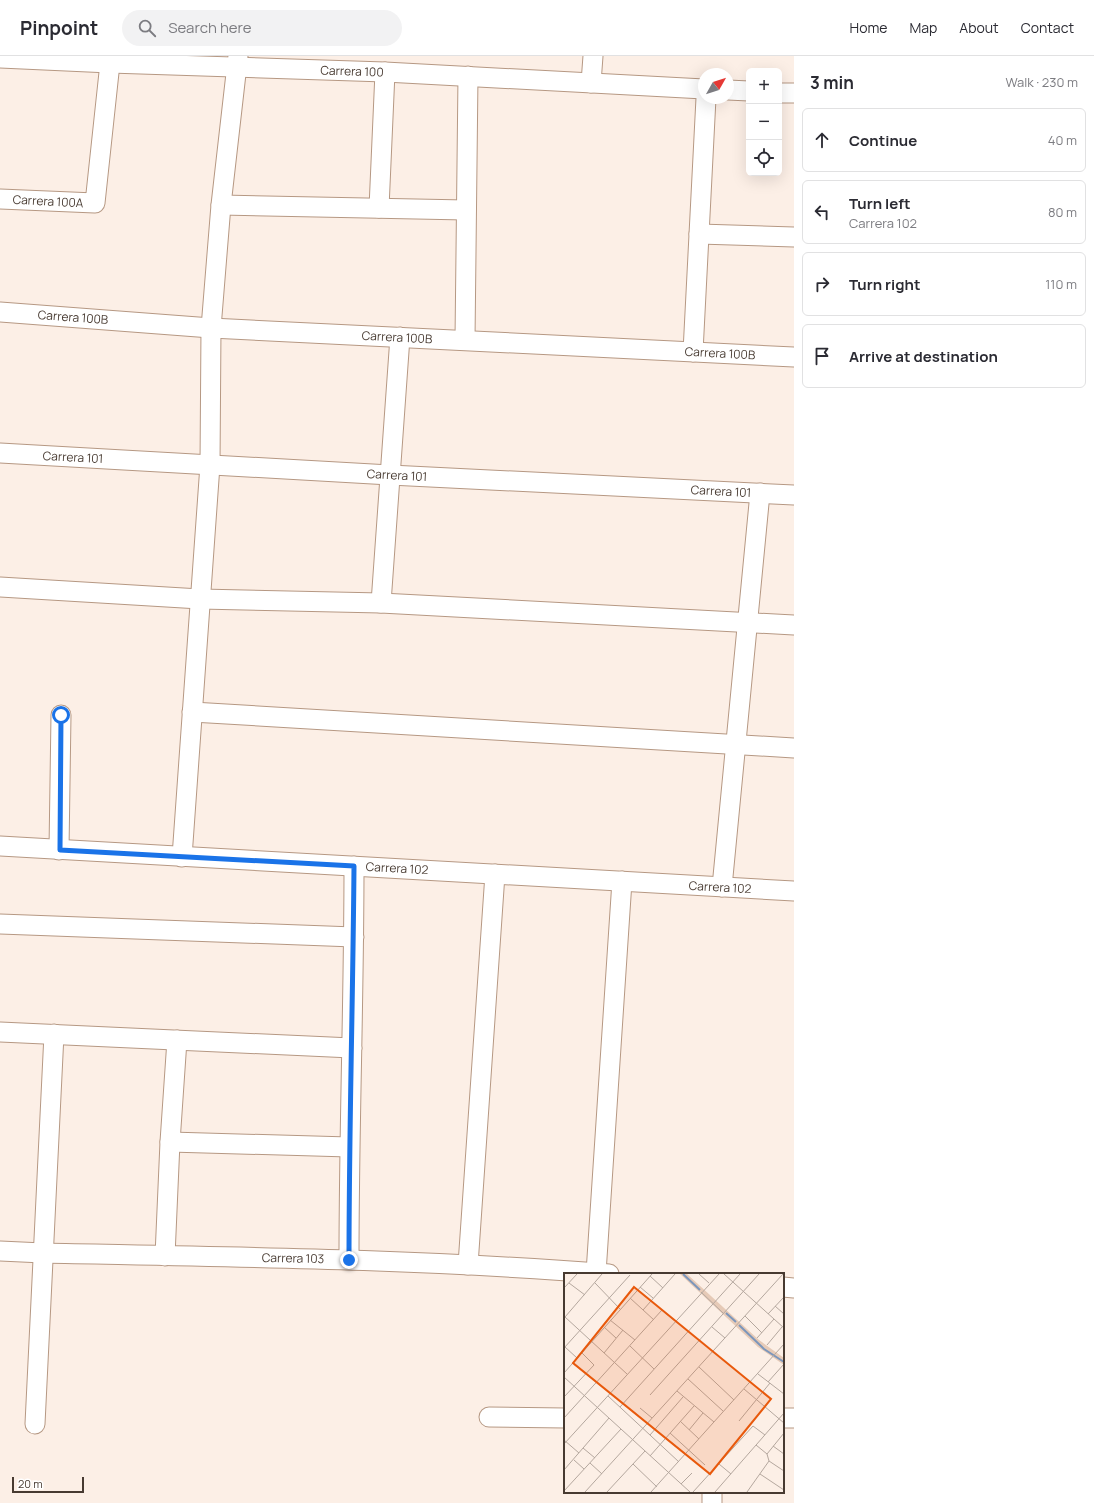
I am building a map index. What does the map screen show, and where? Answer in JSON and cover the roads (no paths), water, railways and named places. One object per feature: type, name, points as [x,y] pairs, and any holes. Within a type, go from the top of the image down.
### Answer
[{"type":"street","points":[[591,83],[593,56]]},
{"type":"street","name":"Carrera 100","points":[[0,58],[48,58],[110,63],[238,62],[385,72],[698,89]]},
{"type":"street","points":[[182,856],[210,465],[211,328],[221,205],[238,62]]},
{"type":"street","name":"Carrera 100A","points":[[0,198],[95,204],[110,63]]},
{"type":"street","points":[[379,208],[385,72]]},
{"type":"street","points":[[465,340],[468,76]]},
{"type":"street","points":[[734,90],[746,91]]},
{"type":"street","points":[[782,93],[794,93]]},
{"type":"street","points":[[692,352],[706,104]]},
{"type":"street","points":[[221,205],[466,210]]},
{"type":"street","points":[[699,234],[794,237]]},
{"type":"street","name":"Carrera 100B","points":[[0,312],[211,328],[794,357]]},
{"type":"street","points":[[381,603],[400,337]]},
{"type":"street","name":"Carrera 101","points":[[0,453],[390,475],[794,495]]},
{"type":"street","points":[[794,481],[794,495]]},
{"type":"street","points":[[722,887],[760,493]]},
{"type":"street","points":[[0,587],[200,599],[381,603],[748,622],[794,626]]},
{"type":"street","points":[[192,712],[736,746],[794,748]]},
{"type":"street","points":[[60,850],[61,715]]},
{"type":"street","name":"Carrera 102","points":[[0,846],[794,891]]},
{"type":"street","points":[[349,1260],[349,1147],[354,937],[354,866]]},
{"type":"street","points":[[468,1265],[495,874]]},
{"type":"street","points":[[602,1273],[622,881]]},
{"type":"street","points":[[0,924],[354,937]]},
{"type":"street","points":[[0,1032],[352,1048]]},
{"type":"street","points":[[35,1424],[54,1034]]},
{"type":"street","points":[[165,1256],[170,1142],[177,1040]]},
{"type":"street","points":[[170,1142],[349,1147]]},
{"type":"street","name":"Carrera 103","points":[[0,1251],[349,1260],[602,1273]]},
{"type":"street","points":[[784,1287],[794,1288]]},
{"type":"street","points":[[489,1417],[564,1418]]}]
